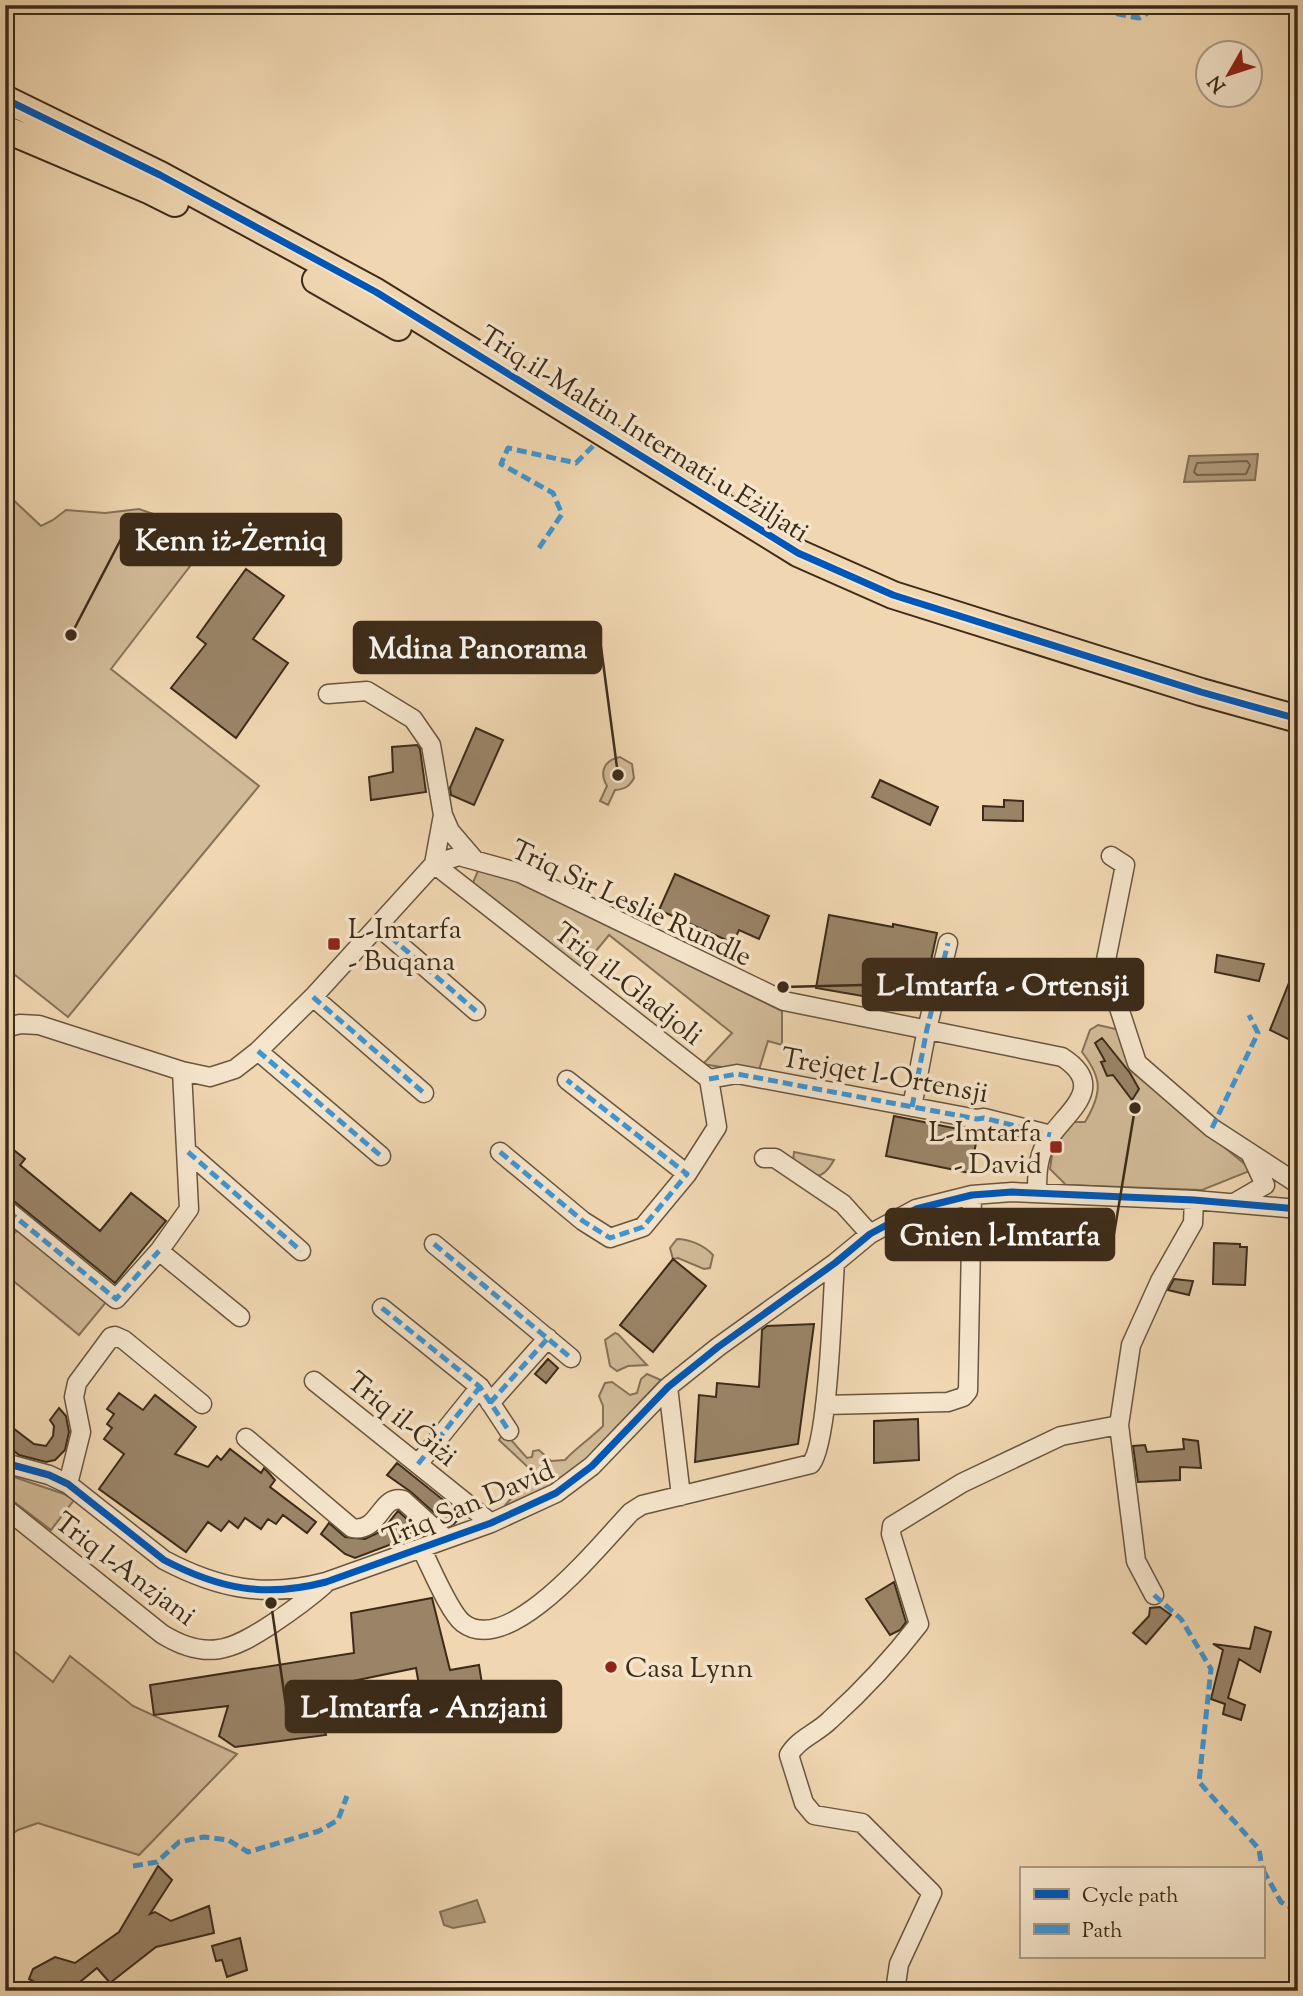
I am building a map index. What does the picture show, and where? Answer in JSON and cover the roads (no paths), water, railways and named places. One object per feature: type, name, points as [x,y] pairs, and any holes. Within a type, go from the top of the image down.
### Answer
[{"type":"highway","name":"Triq il-Maltin Internati u Eżiljati","points":[[5,99],[160,175],[376,292],[798,553],[893,595],[1201,692],[1298,719]]},
{"type":"highway","name":"Triq il-Maltin Internati u Eżiljati","points":[[5,129],[151,191],[373,311],[793,567],[884,609],[1198,710],[1298,737]]},
{"type":"street","points":[[328,694],[367,691],[413,719],[430,745],[443,815],[450,831],[474,859]]},
{"type":"street","points":[[5,1028],[20,1024],[38,1025],[182,1071],[210,1077],[235,1069],[258,1051],[313,997],[434,864],[443,815]]},
{"type":"street","name":"Triq Sir Leslie Rundle","points":[[434,864],[459,856],[520,873],[784,1001],[1062,1056],[1082,1078],[1083,1088],[1074,1108],[1043,1147],[1037,1174],[1037,1194]]},
{"type":"street","points":[[1111,856],[1125,865],[1105,965],[1137,1063],[1212,1128],[1291,1180],[1289,1208]]},
{"type":"street","name":"Triq il-Gladjoli","points":[[434,864],[709,1079],[717,1127],[687,1174],[643,1227],[610,1238],[583,1221],[500,1152]]},
{"type":"street","points":[[379,927],[476,1011]]},
{"type":"street","points":[[912,1107],[948,943]]},
{"type":"street","points":[[313,997],[424,1093]]},
{"type":"street","points":[[258,1051],[380,1156]]},
{"type":"street","points":[[8,1211],[116,1299],[159,1251],[189,1209],[182,1071]]},
{"type":"street","name":"Trejqet l-Ortensji","points":[[709,1079],[737,1074],[977,1119],[984,1118],[1051,1135]]},
{"type":"street","points":[[567,1080],[687,1174]]},
{"type":"street","points":[[188,1152],[301,1251]]},
{"type":"street","points":[[1234,1203],[1265,1185],[1250,1153]]},
{"type":"street","points":[[764,1158],[775,1158],[843,1204],[870,1234]]},
{"type":"street","name":"Triq San David","points":[[5,1463],[49,1475],[68,1484],[164,1560],[204,1578],[246,1589],[300,1589],[326,1583],[491,1523],[556,1493],[576,1480],[668,1387],[718,1347],[835,1263],[870,1234],[916,1209],[972,1195],[1012,1192],[1194,1200],[1289,1208]]},
{"type":"street","points":[[825,1405],[948,1402],[963,1397],[970,1384],[972,1195]]},
{"type":"street","points":[[1154,1595],[1136,1561],[1119,1424],[1131,1345],[1160,1281],[1193,1223],[1194,1200]]},
{"type":"street","points":[[434,1244],[571,1358]]},
{"type":"street","points":[[159,1251],[240,1318]]},
{"type":"street","points":[[421,1548],[461,1622],[474,1628],[492,1630],[517,1620],[554,1593],[631,1512],[642,1506],[811,1464],[818,1453],[825,1405],[835,1263]]},
{"type":"street","points":[[382,1308],[480,1387],[509,1431]]},
{"type":"street","points":[[68,1484],[81,1432],[74,1390],[76,1382],[102,1347],[114,1336],[124,1340],[202,1404]]},
{"type":"street","points":[[491,1403],[548,1338]]},
{"type":"street","name":"Triq il-Ġiżi","points":[[314,1381],[491,1523]]},
{"type":"street","points":[[418,1464],[480,1387]]},
{"type":"street","points":[[668,1387],[681,1496]]},
{"type":"street","points":[[895,1991],[899,1964],[932,1893],[862,1823],[814,1815],[804,1803],[789,1755],[794,1747],[828,1722],[859,1692],[919,1624],[891,1534],[892,1527],[962,1483],[1061,1436],[1119,1424]]},
{"type":"street","points":[[246,1438],[352,1528],[361,1529],[368,1526],[389,1502],[399,1498],[446,1539]]},
{"type":"street","name":"Triq l-Anzjani","points":[[5,1508],[162,1634],[193,1649],[210,1651],[246,1642],[306,1602],[326,1583]]},
{"type":"water","points":[[1258,454],[1255,480],[1184,482],[1189,456]]},
{"type":"water","points":[[477,1900],[485,1922],[453,1928],[444,1925],[440,1912]]},
{"type":"place","name":"Kenn iż-Żerniq","points":[[71,635]]},
{"type":"place","name":"Mdina Panorama","points":[[618,775]]},
{"type":"place","name":"L-Imtarfa - Buqana","points":[[334,944]]},
{"type":"place","name":"L-Imtarfa - Ortensji","points":[[783,987]]},
{"type":"place","name":"Gnien l-Imtarfa","points":[[1135,1108]]},
{"type":"place","name":"L-Imtarfa - David","points":[[1056,1147]]},
{"type":"place","name":"L-Imtarfa - Anzjani","points":[[271,1603]]},
{"type":"place","name":"Casa Lynn","points":[[611,1667]]}]
